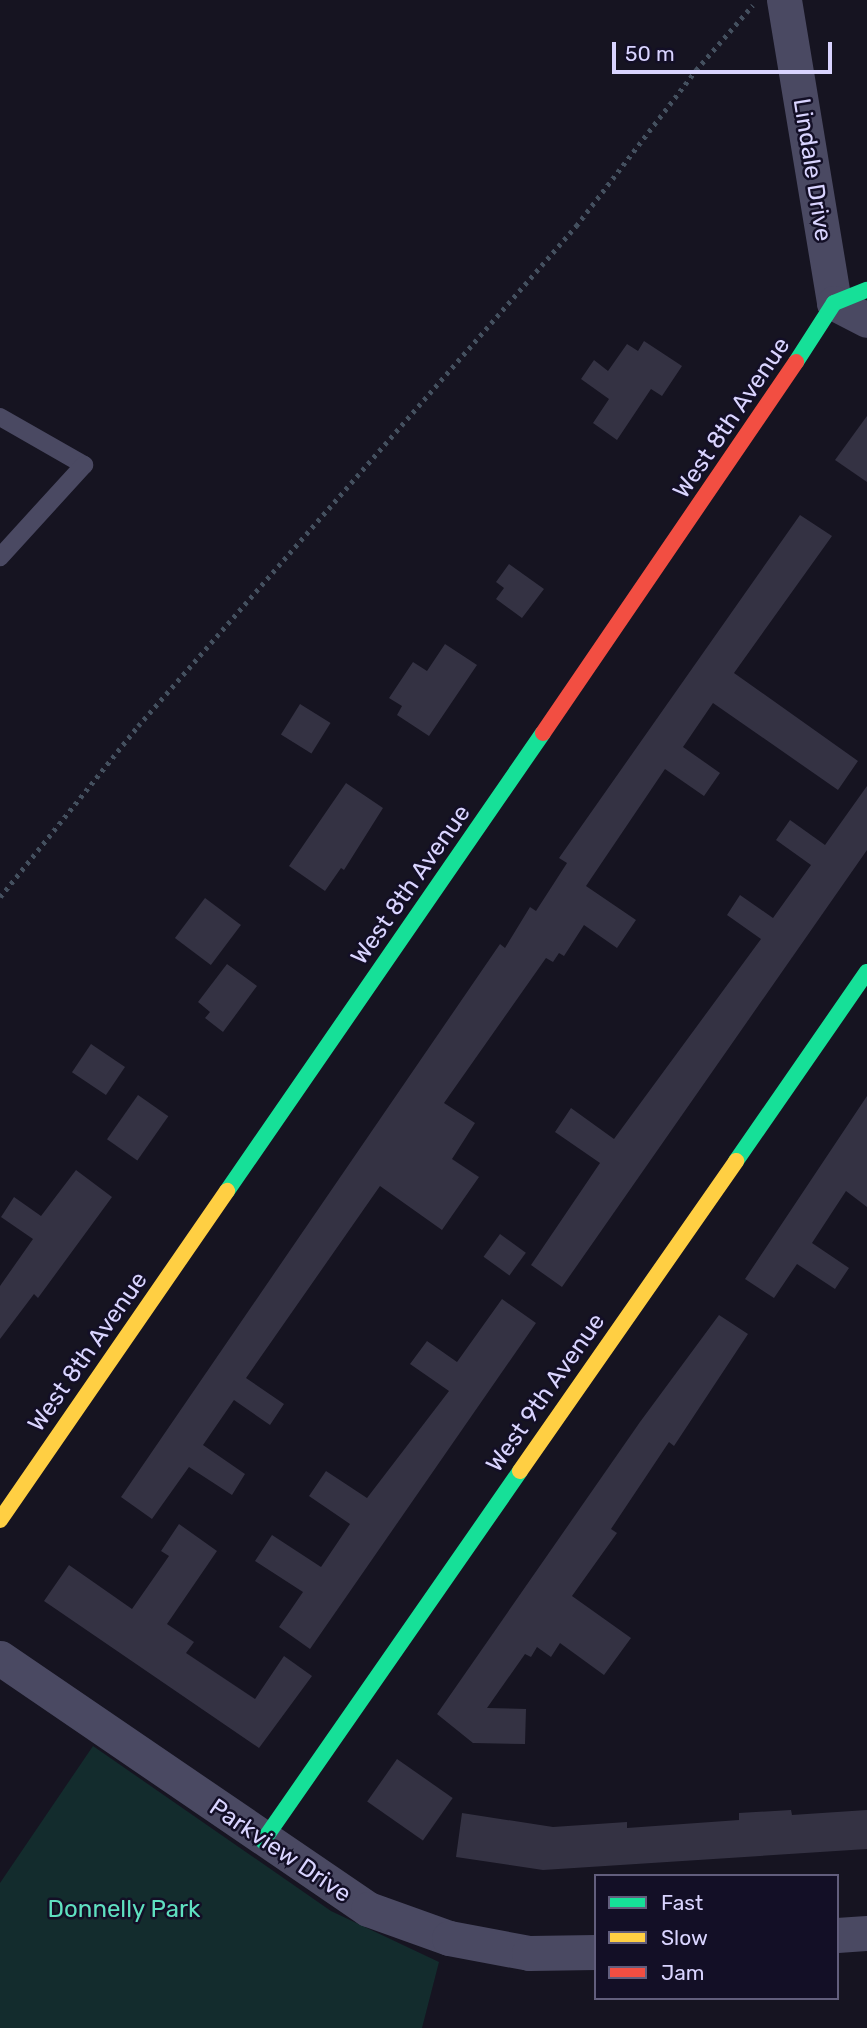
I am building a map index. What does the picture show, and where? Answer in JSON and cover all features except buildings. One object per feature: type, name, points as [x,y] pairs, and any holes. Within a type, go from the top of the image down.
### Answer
[{"type":"street","name":"Lindale Drive","points":[[768,3],[834,303]]},
{"type":"street","points":[[834,303],[867,290]]},
{"type":"street","points":[[834,303],[867,320]]},
{"type":"street","name":"West 8th Avenue","points":[[0,1520],[745,441],[834,303]]},
{"type":"street","name":"West 9th Avenue","points":[[263,1841],[867,972]]},
{"type":"street","name":"Parkview Drive","points":[[0,1658],[263,1841],[368,1909],[449,1938],[528,1953],[594,1952]]},
{"type":"street","points":[[839,1935],[867,1933]]},
{"type":"lane","points":[[0,417],[84,465],[0,557]]},
{"type":"path","points":[[0,897],[138,726],[576,226],[696,70],[768,3]]},
{"type":"green space","name":"Donnelly Park","points":[[93,1746],[331,1911],[439,1962],[422,2028],[0,2028],[0,1883]]},
{"type":"traffic: fast","points":[[796,362],[834,303],[867,290]]},
{"type":"traffic: fast","points":[[227,1191],[543,733]]},
{"type":"traffic: fast","points":[[736,1161],[867,972]]},
{"type":"traffic: fast","points":[[263,1841],[520,1471]]},
{"type":"traffic: slow","points":[[520,1471],[736,1161]]},
{"type":"traffic: slow","points":[[0,1520],[227,1191]]},
{"type":"traffic: jam","points":[[543,733],[796,362]]}]
